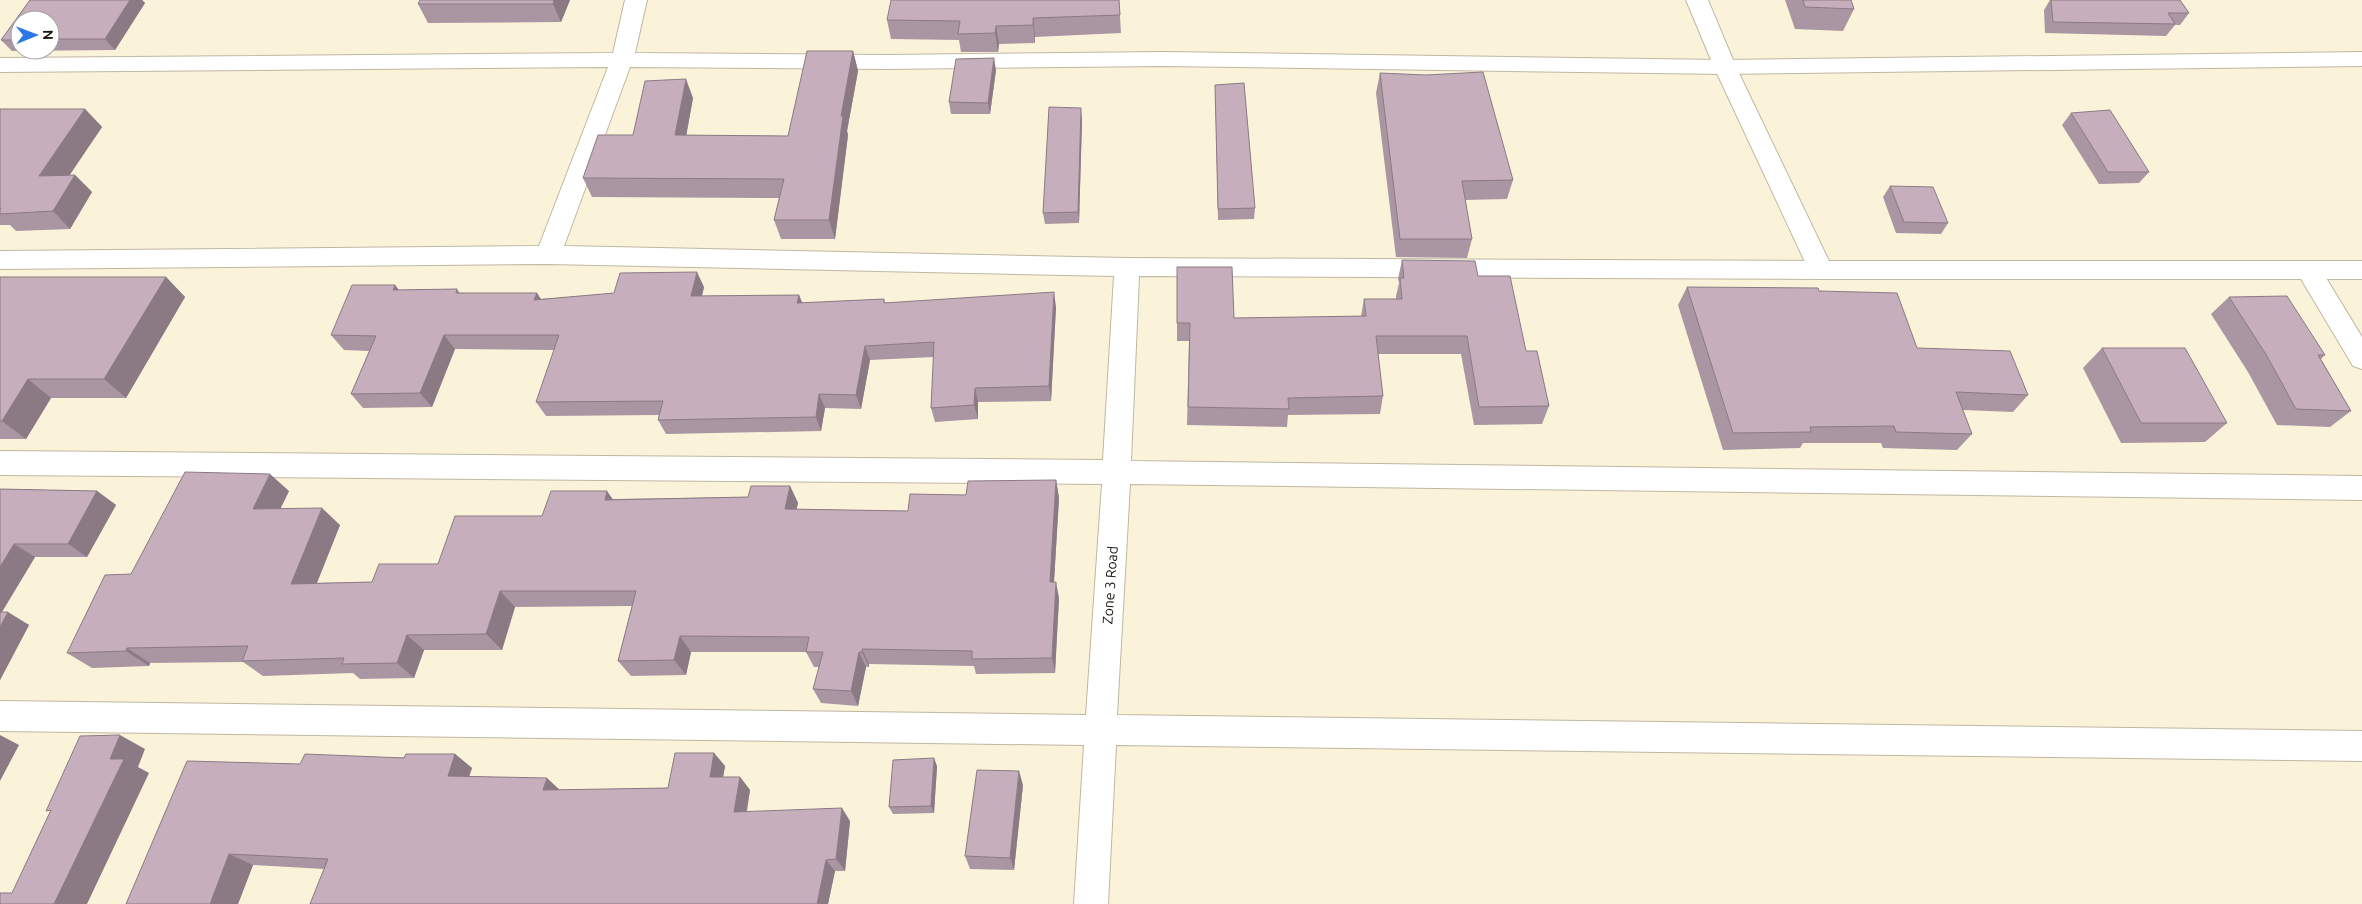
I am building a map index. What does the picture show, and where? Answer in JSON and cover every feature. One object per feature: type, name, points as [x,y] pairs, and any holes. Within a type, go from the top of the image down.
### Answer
[{"type":"street","points":[[548,255],[622,60],[636,0]]},
{"type":"street","points":[[1697,0],[1726,67],[1821,270]]},
{"type":"street","points":[[0,65],[622,60],[884,62],[1164,59],[1726,67],[2362,59]]},
{"type":"street","points":[[0,260],[548,255],[1127,266],[1821,270],[2362,270]]},
{"type":"street","name":"Zone 3 Road","points":[[1091,904],[1100,730],[1118,472],[1127,266]]},
{"type":"street","points":[[2308,270],[2362,359]]},
{"type":"street","points":[[0,463],[1118,472],[2362,488]]},
{"type":"street","points":[[0,716],[2362,746]]},
{"type":"building","points":[[30,0],[130,0],[105,39],[60,39],[60,10],[23,10]]},
{"type":"building","points":[[420,0],[554,0],[553,4],[418,4]]},
{"type":"building","points":[[891,0],[1119,0],[1120,15],[1033,18],[1033,25],[996,26],[995,33],[958,34],[960,21],[887,20]]},
{"type":"building","points":[[1803,0],[1851,0],[1854,9],[1805,7]]},
{"type":"building","points":[[2051,0],[2180,0],[2189,13],[2168,13],[2175,24],[2053,22]]},
{"type":"building","points":[[10,28],[10,40],[1,40]]},
{"type":"building","points":[[807,51],[853,51],[841,116],[843,116],[829,220],[774,220],[784,179],[583,178],[598,135],[633,135],[645,81],[686,79],[675,135],[788,136]]},
{"type":"building","points":[[994,58],[988,103],[949,102],[956,59]]},
{"type":"building","points":[[1483,72],[1513,180],[1462,181],[1472,239],[1400,239],[1380,73],[1426,75]]},
{"type":"building","points":[[1244,83],[1255,208],[1218,209],[1215,85]]},
{"type":"building","points":[[1049,107],[1081,108],[1078,212],[1043,213]]},
{"type":"building","points":[[0,109],[85,109],[39,176],[75,175],[53,211],[0,214]]},
{"type":"building","points":[[2110,110],[2149,172],[2108,172],[2071,113]]},
{"type":"building","points":[[1890,186],[1933,187],[1948,223],[1904,222]]},
{"type":"building","points":[[1402,260],[1475,261],[1478,276],[1510,276],[1526,351],[1537,351],[1549,406],[1479,407],[1467,336],[1376,336],[1383,396],[1288,398],[1289,409],[1188,407],[1190,323],[1177,323],[1177,267],[1232,267],[1234,318],[1366,316],[1364,299],[1402,299],[1400,278],[1404,278]]},
{"type":"building","points":[[697,272],[691,296],[799,295],[797,303],[884,299],[884,303],[1054,292],[1049,386],[975,388],[974,405],[931,408],[934,342],[865,346],[856,395],[819,394],[816,417],[658,420],[663,401],[536,402],[559,335],[444,335],[420,393],[351,394],[376,336],[331,335],[352,285],[395,285],[393,290],[457,289],[456,293],[537,293],[534,300],[614,293],[620,273]]},
{"type":"building","points":[[0,277],[166,277],[104,379],[28,379],[2,421],[0,421]]},
{"type":"building","points":[[1687,287],[1818,288],[1819,291],[1897,293],[1917,348],[2010,351],[2028,395],[1956,392],[1972,434],[1896,432],[1894,426],[1810,427],[1811,432],[1733,433]]},
{"type":"building","points":[[2287,296],[2325,355],[2318,355],[2351,411],[2296,409],[2267,356],[2229,297]]},
{"type":"building","points":[[2102,348],[2185,348],[2227,423],[2141,423]]},
{"type":"building","points":[[185,472],[270,474],[253,509],[322,508],[291,584],[372,582],[379,564],[438,564],[455,516],[542,516],[551,491],[607,491],[605,500],[748,497],[751,486],[790,486],[785,509],[908,511],[910,494],[966,495],[968,481],[1056,480],[1050,582],[1056,582],[1052,658],[972,659],[972,651],[862,649],[862,652],[859,652],[851,691],[813,689],[823,652],[806,652],[809,637],[680,636],[674,660],[618,661],[636,591],[500,591],[486,634],[407,635],[397,663],[342,664],[344,658],[242,661],[248,646],[127,648],[126,651],[67,653],[105,575],[131,574]]},
{"type":"building","points":[[0,489],[97,491],[68,544],[14,544],[0,567]]},
{"type":"building","points":[[0,612],[8,612],[0,627]]},
{"type":"building","points":[[120,735],[110,759],[124,759],[54,904],[0,904],[0,893],[12,893],[51,810],[46,811],[80,736]]},
{"type":"building","points":[[675,753],[714,753],[710,777],[740,777],[734,812],[842,808],[836,859],[826,860],[817,904],[310,904],[328,859],[229,854],[210,904],[126,904],[187,761],[300,764],[305,754],[404,758],[406,754],[455,754],[448,776],[547,778],[543,790],[668,788]]},
{"type":"building","points":[[934,758],[931,806],[889,807],[893,760]]},
{"type":"building","points":[[977,770],[1019,771],[1010,858],[965,856]]}]
